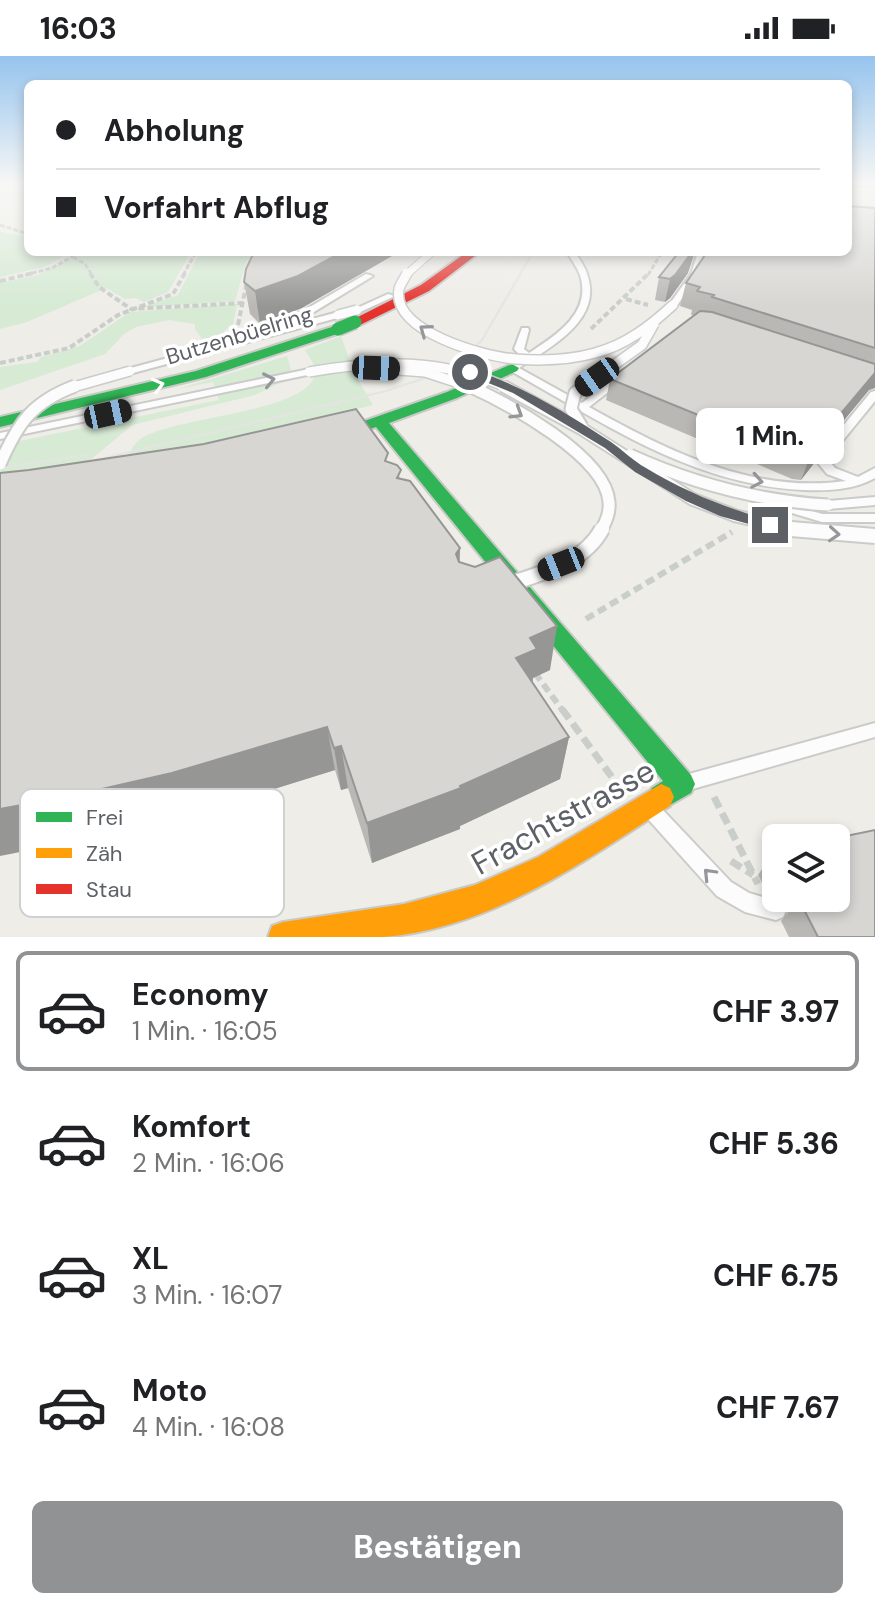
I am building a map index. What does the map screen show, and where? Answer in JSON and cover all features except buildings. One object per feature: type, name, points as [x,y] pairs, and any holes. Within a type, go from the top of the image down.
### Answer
[{"type":"street","name":"Butzenbüelring","points":[[0,422],[149,388],[347,319],[425,288],[469,256]]},
{"type":"street","points":[[336,434],[379,421],[520,363]]},
{"type":"street","points":[[379,421],[440,508],[515,585],[682,784]]},
{"type":"street","name":"Frachtstrasse","points":[[283,937],[420,914],[474,900],[515,883],[682,784]]},
{"type":"lane","points":[[426,256],[403,276],[399,292],[401,305],[425,332],[468,351],[516,359],[579,356],[619,344],[656,321],[673,305],[695,274],[701,256]]},
{"type":"lane","points":[[520,363],[572,327],[587,302],[588,281],[574,256]]},
{"type":"lane","points":[[275,324],[306,313],[369,276]]},
{"type":"lane","points":[[589,433],[571,409],[575,393],[642,345],[656,321]]},
{"type":"lane","points":[[520,363],[519,349],[525,330]]},
{"type":"lane","points":[[0,464],[15,429],[39,405],[80,384],[275,342]]},
{"type":"lane","points":[[0,436],[309,372],[387,360],[444,366],[505,385],[589,433],[655,479],[725,513],[799,531],[875,536]]},
{"type":"lane","points":[[520,363],[583,407],[718,483],[801,514],[843,520],[875,518]]},
{"type":"lane","points":[[309,372],[410,370],[458,381],[494,398],[567,444],[593,467],[603,484],[609,510],[597,539],[561,564],[494,592],[515,585]]},
{"type":"lane","points":[[583,407],[630,371]]},
{"type":"lane","points":[[861,482],[844,478],[824,463],[826,454],[874,399]]},
{"type":"lane","points":[[609,446],[714,489],[787,503],[828,505],[875,501]]},
{"type":"lane","points":[[649,446],[701,467],[767,483],[810,487],[861,482],[875,472]]},
{"type":"lane","points":[[682,784],[872,735]]},
{"type":"lane","points":[[648,805],[724,889],[745,902],[762,906]]},
{"type":"path","points":[[0,225],[24,233]]},
{"type":"path","points":[[0,363],[69,348],[131,309],[173,294],[194,256]]},
{"type":"path","points":[[585,334],[626,299],[647,276],[660,256]]},
{"type":"path","points":[[0,281],[39,272],[73,257],[85,264],[99,287],[131,309],[243,303]]},
{"type":"path","points":[[231,332],[241,318],[252,270]]},
{"type":"path","points":[[626,299],[649,305]]},
{"type":"path","points":[[557,636],[739,527]]},
{"type":"green space","points":[[0,232],[24,236],[24,256],[63,256],[45,267],[0,277]]},
{"type":"green space","points":[[78,256],[189,256],[168,292],[144,302],[136,298],[125,299],[106,288],[27,322],[0,329],[0,283],[38,275]]},
{"type":"green space","points":[[198,256],[251,256],[246,262],[235,301],[144,307],[178,295]]},
{"type":"green space","points":[[237,304],[233,324],[222,333],[203,340],[195,324],[169,320],[136,327],[124,334],[105,354],[0,390],[0,367],[37,362],[41,357],[80,346],[130,312]]},
{"type":"green space","points":[[341,336],[355,375],[373,405],[124,461],[138,441],[153,433],[290,397],[307,387],[315,373],[305,350]]},
{"type":"green space","points":[[287,356],[291,370],[282,382],[255,395],[132,425],[83,466],[0,482],[0,445],[219,400],[213,382],[178,389]]},
{"type":"tram line","points":[[79,464],[386,391],[440,373],[465,358],[482,340],[531,256]]},
{"type":"tram line","points":[[0,468],[91,454]]},
{"type":"traffic: fast","points":[[338,329],[355,322]]},
{"type":"traffic: fast","points":[[0,422],[201,374],[338,329]]},
{"type":"traffic: fast","points":[[359,428],[452,395],[512,368]]},
{"type":"traffic: fast","points":[[379,421],[682,784],[661,797]]},
{"type":"traffic: slow","points":[[283,937],[404,919],[475,900],[547,867],[661,797]]},
{"type":"traffic: jam","points":[[355,322],[425,288],[469,256]]},
{"type":"route","points":[[470,372],[517,391],[609,446],[639,470],[691,498],[725,513],[770,525]]}]
